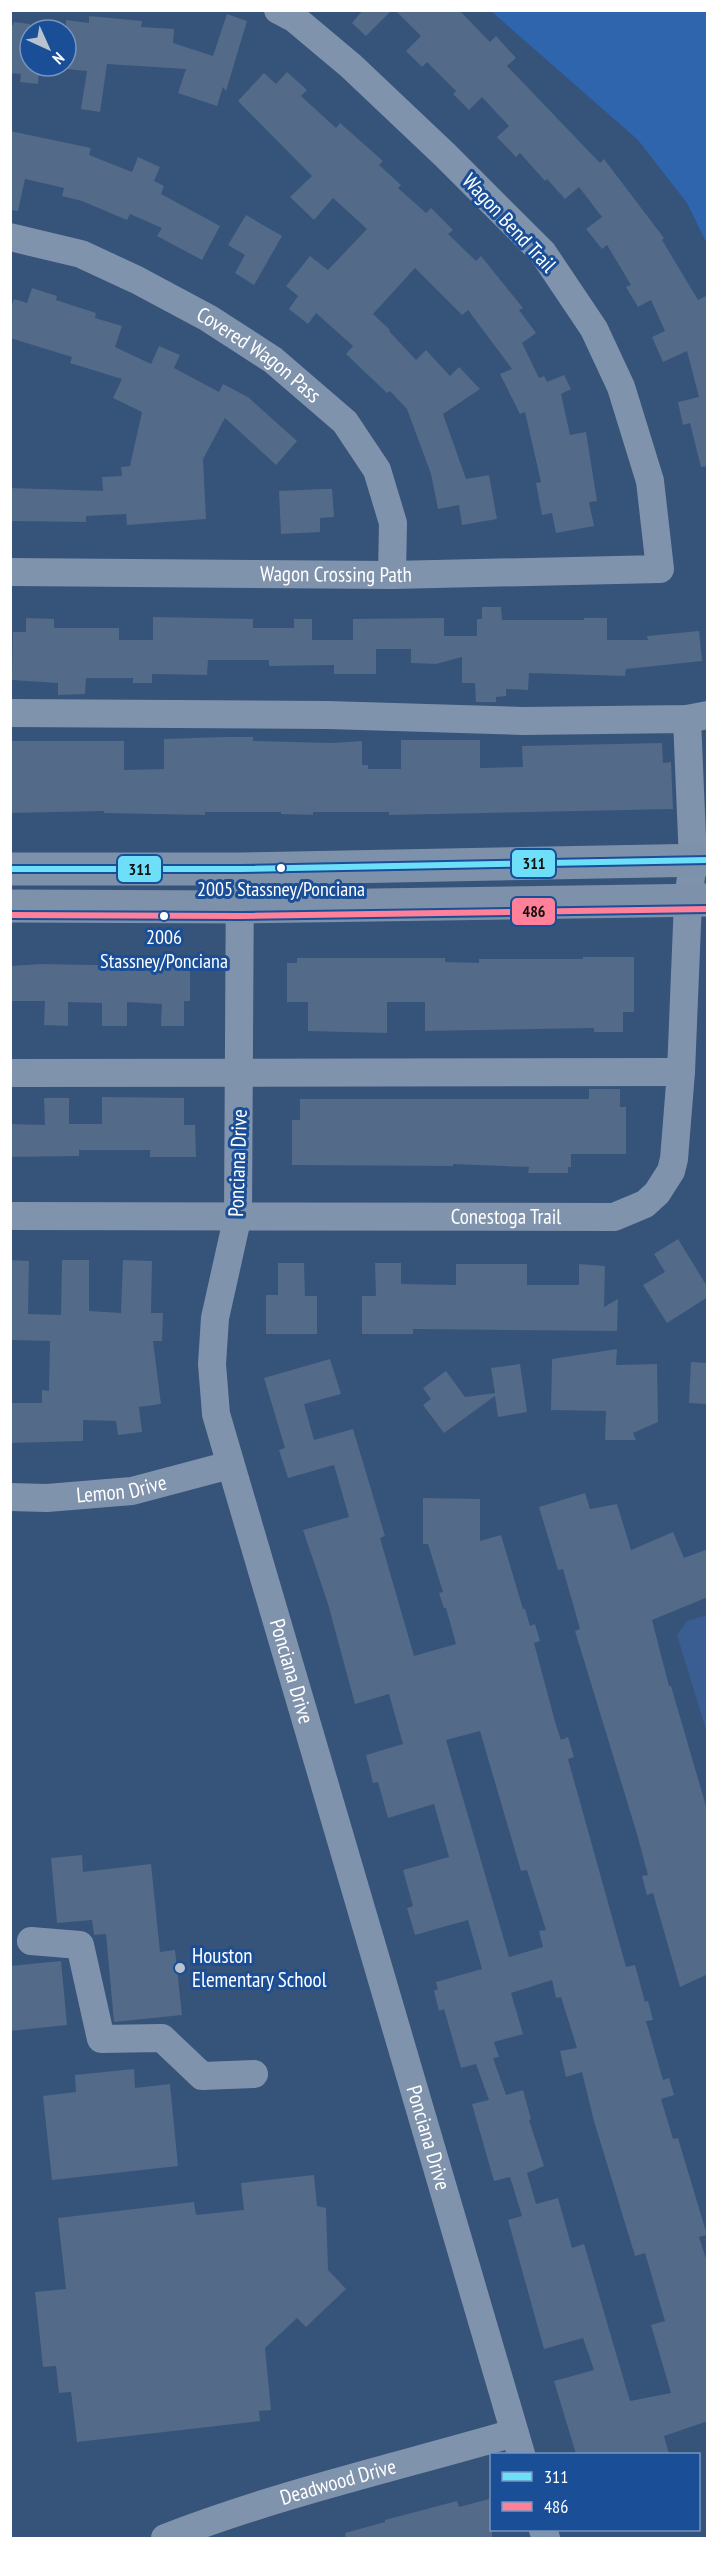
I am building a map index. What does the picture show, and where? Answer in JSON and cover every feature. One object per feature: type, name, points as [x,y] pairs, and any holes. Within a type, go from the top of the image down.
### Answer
[{"type":"main road","points":[[10,869],[240,869],[700,861]]},
{"type":"main road","points":[[10,906],[241,908],[698,900]]},
{"type":"street","name":"Wagon Bend Trail","points":[[278,10],[296,19],[351,66],[445,155],[543,253],[594,329],[621,387],[650,481],[660,569]]},
{"type":"street","name":"Covered Wagon Pass","points":[[10,237],[81,254],[137,280],[208,318],[273,360],[345,422],[377,470],[393,523],[392,575]]},
{"type":"street","name":"Wagon Crossing Path","points":[[10,572],[392,575],[660,569]]},
{"type":"street","points":[[10,713],[328,715],[523,721],[697,717]]},
{"type":"street","name":"Conestoga Trail","points":[[10,1216],[614,1217],[631,1212],[645,1204],[657,1193],[671,1171],[675,1159],[700,861],[697,717]]},
{"type":"street","name":"Ponciana Drive","points":[[240,869],[238,1215],[215,1318],[212,1365],[216,1414],[518,2444]]},
{"type":"street","points":[[10,1073],[681,1072]]},
{"type":"street","name":"Lemon Drive","points":[[10,1497],[47,1497],[132,1491],[230,1465]]},
{"type":"street","points":[[31,1941],[80,1945],[101,2039],[162,2038],[202,2076],[254,2074]]},
{"type":"street","name":"Deadwood Drive","points":[[165,2538],[268,2502],[518,2444]]},
{"type":"shaded area","points":[[491,11],[707,11],[707,244],[687,203],[638,140]]},
{"type":"shaded area","points":[[708,1615],[707,1733],[677,1635],[687,1621]]},
{"type":"building","points":[[363,10],[392,10],[366,36],[352,23]]},
{"type":"building","points":[[395,10],[459,10],[490,42],[496,36],[516,58],[507,66],[600,163],[604,159],[664,238],[662,240],[698,300],[708,295],[708,466],[701,467],[690,423],[683,425],[678,402],[699,397],[687,351],[663,362],[652,337],[665,331],[651,300],[638,307],[626,287],[631,285],[607,245],[602,249],[586,229],[602,217],[579,187],[565,199],[520,153],[516,157],[497,137],[509,126],[482,97],[469,110],[453,94],[456,91],[427,62],[422,67],[406,51],[421,36]]},
{"type":"building","points":[[227,14],[247,21],[226,91],[223,87],[217,106],[178,93],[186,69],[107,64],[100,112],[81,109],[87,71],[78,70],[78,22],[89,23],[89,16],[142,21],[141,27],[174,29],[173,43],[213,56]]},
{"type":"building","points":[[14,22],[18,22],[18,74],[10,73],[10,25]]},
{"type":"building","points":[[287,72],[307,90],[301,96],[336,128],[340,123],[383,161],[379,165],[401,185],[398,188],[426,213],[431,208],[453,230],[448,234],[476,261],[481,256],[523,308],[519,310],[536,333],[522,343],[539,378],[544,376],[547,382],[564,375],[571,389],[561,394],[570,435],[586,432],[597,501],[589,502],[594,526],[556,533],[552,513],[542,515],[536,483],[541,482],[525,412],[520,414],[500,374],[512,369],[468,310],[462,315],[415,268],[373,314],[416,360],[426,350],[450,376],[459,367],[480,389],[443,414],[466,479],[489,475],[497,519],[462,525],[459,505],[438,509],[431,474],[407,409],[390,391],[387,393],[346,354],[353,346],[316,313],[308,324],[289,309],[298,296],[286,286],[310,256],[328,270],[367,229],[333,198],[314,220],[290,197],[312,176],[238,101],[264,73],[276,84]]},
{"type":"building","points":[[20,78],[38,78],[38,84],[20,82]]},
{"type":"building","points":[[10,131],[91,148],[89,155],[132,172],[138,157],[160,167],[154,181],[164,186],[161,194],[220,226],[202,260],[157,236],[162,228],[130,214],[127,220],[82,201],[62,196],[64,188],[25,179],[18,211],[10,210]]},
{"type":"building","points":[[246,215],[282,236],[254,285],[235,273],[245,255],[228,245]]},
{"type":"building","points":[[32,288],[57,296],[56,300],[96,313],[95,318],[122,326],[115,347],[151,364],[159,346],[180,355],[174,368],[219,392],[223,384],[248,397],[297,441],[276,465],[225,418],[203,459],[206,519],[127,525],[126,514],[86,516],[86,522],[10,521],[10,488],[103,491],[102,477],[122,476],[121,467],[130,466],[142,412],[113,398],[122,379],[70,363],[72,357],[10,338],[10,310],[14,299],[27,303]]},
{"type":"building","points":[[332,489],[334,517],[320,518],[320,532],[281,534],[279,491]]},
{"type":"building","points":[[482,607],[501,607],[502,620],[607,618],[607,640],[648,640],[647,636],[699,631],[702,661],[626,669],[625,676],[529,673],[528,690],[506,689],[506,696],[496,697],[496,702],[476,702],[475,683],[462,683],[462,657],[436,664],[411,663],[411,649],[376,649],[376,674],[334,674],[334,665],[269,666],[269,660],[208,660],[207,675],[152,674],[152,683],[133,683],[133,678],[86,678],[85,694],[58,695],[58,683],[12,680],[13,632],[26,632],[26,618],[54,619],[54,628],[119,628],[119,640],[153,640],[153,617],[253,619],[253,628],[294,628],[294,619],[312,619],[312,640],[353,640],[353,619],[444,618],[444,636],[477,636],[477,619],[482,619]]},
{"type":"building","points":[[253,737],[253,741],[333,743],[362,741],[362,765],[368,765],[368,769],[401,769],[401,740],[480,740],[480,768],[523,767],[522,746],[662,743],[663,763],[671,762],[673,809],[389,815],[389,812],[313,812],[313,815],[281,814],[281,812],[205,812],[205,815],[104,813],[104,811],[10,813],[10,741],[124,741],[124,770],[164,769],[164,739]]},
{"type":"building","points":[[583,957],[634,957],[634,1012],[623,1012],[623,1032],[594,1032],[594,1028],[425,1031],[425,1002],[387,1002],[387,1033],[308,1031],[308,1002],[287,1002],[287,963],[297,963],[297,958],[445,958],[445,962],[479,963],[479,959],[583,959]]},
{"type":"building","points":[[43,964],[190,967],[190,1001],[184,1001],[184,1026],[161,1026],[162,1004],[127,1002],[127,1026],[102,1026],[102,1003],[68,1002],[68,1026],[44,1025],[45,1001],[10,1001],[10,966]]},
{"type":"building","points":[[589,1089],[620,1089],[620,1107],[626,1107],[626,1154],[571,1154],[571,1167],[568,1167],[568,1173],[528,1173],[529,1167],[453,1164],[453,1166],[292,1165],[292,1120],[300,1120],[300,1099],[589,1099]]},
{"type":"building","points":[[102,1097],[184,1098],[184,1125],[195,1125],[196,1157],[150,1157],[150,1150],[79,1150],[79,1156],[10,1157],[10,1124],[45,1125],[44,1098],[69,1098],[69,1124],[102,1124]]},
{"type":"building","points":[[678,1239],[708,1288],[708,1297],[667,1323],[643,1285],[665,1272],[654,1254]]},
{"type":"building","points":[[10,1260],[29,1261],[28,1314],[61,1315],[62,1260],[89,1260],[89,1311],[121,1313],[123,1260],[152,1261],[151,1313],[163,1313],[162,1341],[153,1341],[161,1404],[139,1407],[142,1432],[118,1435],[116,1421],[83,1420],[83,1441],[10,1443],[10,1403],[42,1403],[42,1390],[49,1391],[50,1341],[10,1340]]},
{"type":"building","points":[[278,1263],[304,1263],[305,1296],[317,1296],[317,1334],[266,1334],[266,1295],[278,1295]]},
{"type":"building","points":[[375,1263],[401,1263],[401,1284],[456,1285],[456,1264],[527,1264],[527,1285],[579,1285],[579,1264],[605,1266],[604,1307],[618,1299],[617,1331],[413,1329],[413,1334],[362,1334],[362,1296],[376,1296]]},
{"type":"building","points":[[617,1349],[616,1365],[657,1364],[658,1422],[633,1433],[636,1440],[605,1440],[606,1411],[551,1410],[552,1359]]},
{"type":"building","points":[[330,1359],[341,1394],[304,1404],[314,1440],[353,1429],[385,1536],[380,1538],[414,1656],[456,1644],[446,1608],[444,1608],[439,1593],[443,1592],[428,1544],[423,1544],[423,1498],[480,1499],[480,1541],[501,1535],[523,1609],[525,1609],[530,1626],[535,1624],[540,1641],[534,1643],[561,1740],[568,1737],[574,1757],[568,1759],[626,1967],[635,1965],[645,2002],[648,2001],[653,2020],[646,2021],[663,2080],[669,2078],[674,2095],[661,2099],[673,2139],[678,2138],[707,2235],[699,2237],[708,2265],[708,2421],[664,2436],[669,2453],[576,2453],[554,2381],[594,2370],[583,2338],[544,2349],[508,2220],[522,2216],[510,2177],[494,2181],[472,2104],[489,2100],[476,2064],[461,2068],[444,2009],[439,2011],[434,1991],[438,1989],[436,1982],[482,1969],[468,1920],[415,1935],[407,1908],[413,1906],[403,1870],[449,1857],[434,1804],[388,1818],[378,1782],[373,1783],[366,1755],[403,1744],[389,1694],[355,1704],[328,1604],[303,1530],[349,1517],[334,1465],[288,1478],[279,1450],[285,1448],[264,1378]],"holes":[[[480,1731],[521,1871],[527,1870],[546,1930],[539,1931],[543,1947],[509,1957],[446,1740]],[[552,1980],[556,1998],[561,1997],[577,2048],[560,2051],[566,2077],[582,2072],[594,2121],[635,2256],[645,2253],[665,2321],[651,2325],[671,2393],[630,2401],[584,2244],[572,2248],[558,2198],[536,2204],[527,2173],[544,2166],[529,2120],[531,2119],[523,2090],[506,2095],[493,2058],[499,2057],[494,2042],[523,2034],[511,1993]]]},
{"type":"building","points":[[691,1362],[708,1363],[708,1404],[689,1403]]},
{"type":"building","points":[[520,1364],[527,1412],[498,1417],[495,1396],[444,1433],[423,1405],[431,1399],[423,1388],[446,1371],[465,1397],[495,1393],[491,1368]]},
{"type":"building","points":[[585,1493],[590,1509],[617,1504],[631,1550],[673,1532],[684,1558],[708,1549],[708,1597],[652,1620],[669,1686],[671,1686],[708,1813],[708,1974],[680,1987],[653,1893],[647,1895],[642,1876],[648,1875],[575,1631],[580,1629],[563,1569],[558,1570],[539,1507]]},
{"type":"building","points":[[82,1855],[83,1872],[151,1864],[160,1952],[175,1950],[182,2015],[114,2022],[106,1934],[94,1935],[92,1920],[57,1923],[51,1858]]},
{"type":"building","points":[[61,1961],[67,2025],[10,2031],[10,1966]]},
{"type":"building","points":[[134,2069],[135,2088],[170,2084],[178,2166],[52,2180],[43,2096],[76,2092],[75,2075]]},
{"type":"building","points":[[314,2175],[317,2206],[326,2208],[328,2270],[346,2289],[306,2327],[297,2318],[265,2348],[271,2410],[259,2411],[260,2421],[77,2442],[71,2392],[59,2393],[56,2366],[43,2367],[35,2292],[66,2289],[58,2218],[194,2202],[196,2215],[244,2210],[241,2183]]},
{"type":"building","points":[[489,2499],[492,2538],[346,2538],[345,2533],[385,2522],[385,2520],[457,2501],[459,2507]]},
{"type":"transit line","name":"311","points":[[10,869],[240,869],[708,860]]},
{"type":"transit line","name":"486","points":[[10,915],[241,916],[708,909]]},
{"type":"place","name":"2005 Stassney/Ponciana","points":[[281,868]]},
{"type":"place","name":"2006 Stassney/Ponciana","points":[[164,916]]},
{"type":"place","name":"Houston Elementary School","points":[[180,1968]]}]
